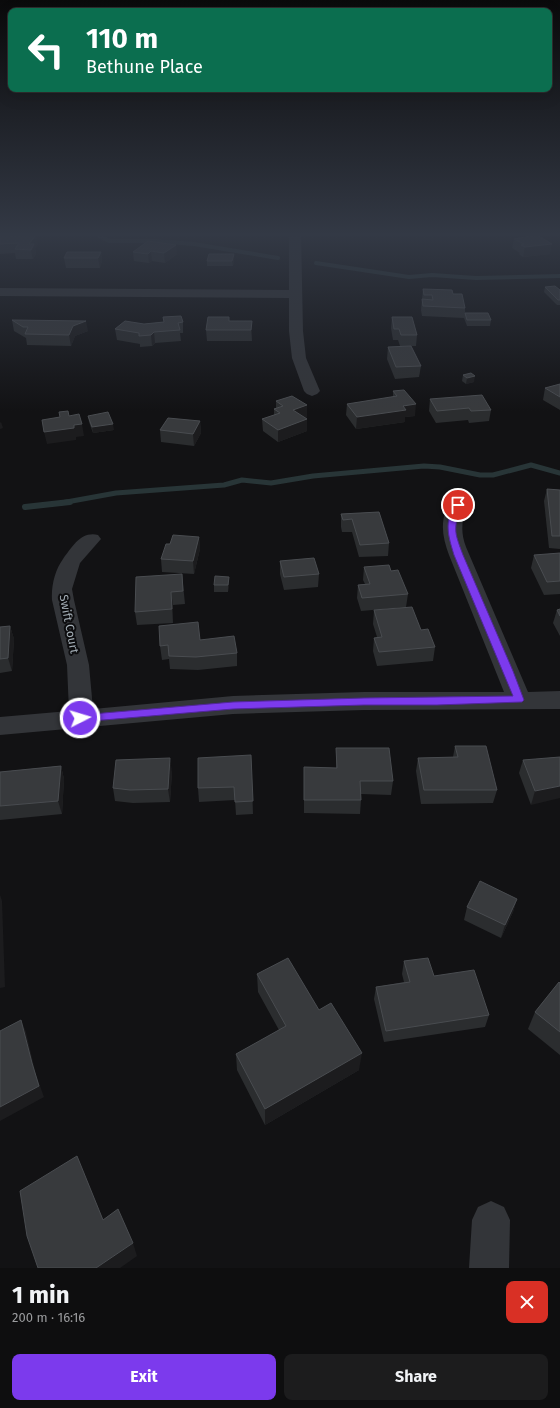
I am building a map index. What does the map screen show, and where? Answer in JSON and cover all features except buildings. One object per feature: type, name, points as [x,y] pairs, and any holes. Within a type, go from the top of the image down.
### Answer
[{"type":"street","points":[[26,292],[295,294],[296,331],[299,358],[312,391]]},
{"type":"street","points":[[458,505],[451,524],[452,536],[458,555],[519,700]]},
{"type":"street","name":"Swift Court","points":[[80,718],[81,708],[78,665],[63,600],[62,589],[70,563],[78,552],[92,539]]},
{"type":"street","points":[[0,726],[233,705],[364,701],[437,702],[560,700]]},
{"type":"street","points":[[489,1268],[491,1220]]},
{"type":"waterway","points":[[61,503],[116,493],[224,485],[242,480],[271,483],[313,476],[424,466],[440,467],[480,475],[493,475],[531,465],[560,473]]},
{"type":"waterway","points":[[61,503],[70,502]]},
{"type":"waterway","points":[[25,507],[61,503]]},
{"type":"route","points":[[80,718],[233,705],[364,701],[437,702],[519,700],[458,555],[452,536],[451,524],[458,505]]}]
